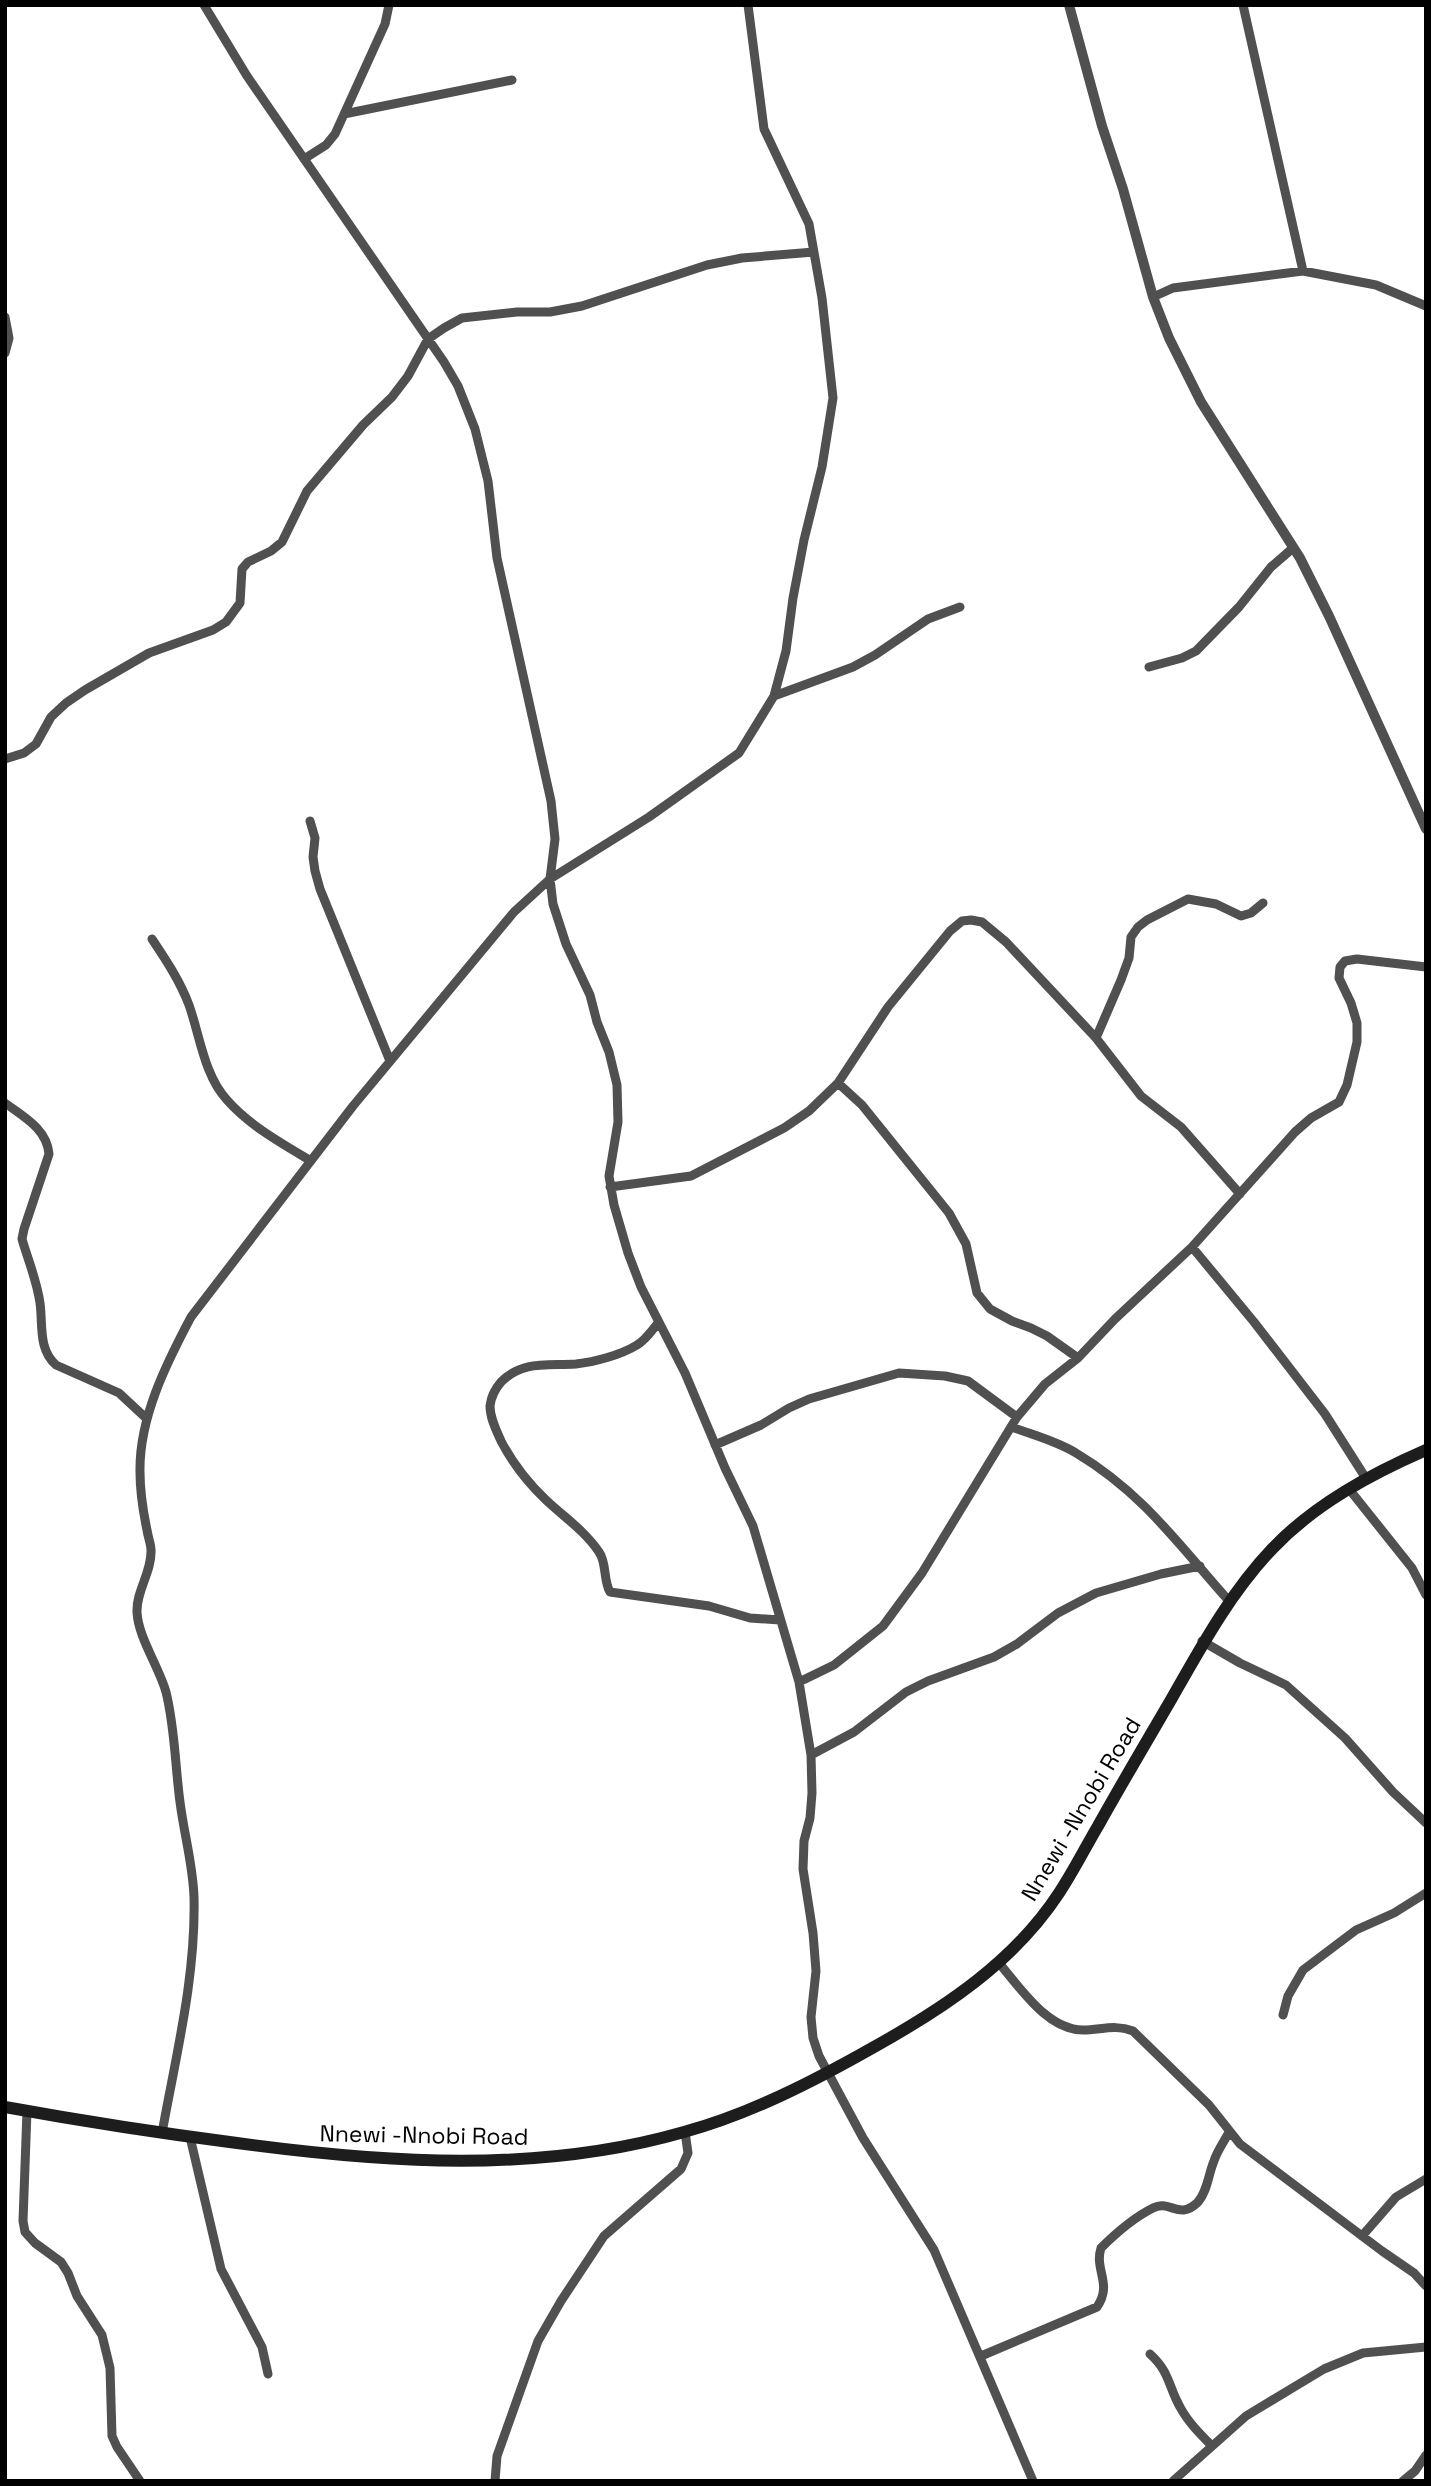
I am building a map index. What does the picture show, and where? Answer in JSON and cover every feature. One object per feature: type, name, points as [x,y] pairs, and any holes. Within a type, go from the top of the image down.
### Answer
[{"type":"main road","name":"Nnewi -Nnobi Road","points":[[5,2107],[162,2133],[324,2155],[442,2161],[541,2159],[685,2132],[750,2108],[828,2073],[920,2022],[1018,1944],[1057,1896],[1202,1642],[1229,1601],[1275,1546],[1328,1502],[1426,1450]]},
{"type":"street","points":[[204,5],[247,75],[428,339],[458,386],[475,429],[488,481],[497,558],[551,801],[555,839],[550,880],[558,920],[590,995],[617,1085],[618,1122],[609,1164],[610,1188],[628,1253],[641,1287],[693,1391],[753,1526],[799,1682],[811,1755],[812,1793],[810,1818],[804,1841],[803,1869],[814,1933],[816,1971],[811,2017],[813,2038],[828,2073],[887,2177],[934,2250],[1033,2481]]},
{"type":"street","points":[[304,159],[326,145],[335,134],[385,23],[389,5]]},
{"type":"street","points":[[162,2133],[185,2018],[192,1956],[194,1896],[180,1803],[173,1719],[163,1684],[140,1628],[137,1612],[150,1569],[152,1549],[146,1530],[140,1472],[141,1442],[173,1350],[191,1317],[310,1161],[514,912],[550,880],[649,817],[739,753],[774,696],[786,651],[793,598],[822,467],[833,398],[822,298],[809,224],[764,129],[748,5]]},
{"type":"street","points":[[1069,5],[1153,297],[1177,358],[1201,402],[1293,548],[1329,616],[1426,830]]},
{"type":"street","points":[[1243,5],[1303,271]]},
{"type":"street","points":[[344,114],[512,80]]},
{"type":"street","points":[[5,759],[24,753],[36,744],[51,717],[86,690],[149,653],[213,630],[226,622],[240,603],[242,569],[248,562],[271,551],[282,542],[307,491],[392,397],[408,376],[428,339],[462,318],[572,308],[707,265],[742,258],[814,251]]},
{"type":"street","points":[[1153,297],[1161,291],[1173,288],[1303,271],[1376,285],[1426,306]]},
{"type":"street","points":[[5,317],[9,338],[5,353]]},
{"type":"street","points":[[1149,667],[1182,658],[1196,651],[1240,607],[1271,567],[1293,548]]},
{"type":"street","points":[[774,696],[853,667],[928,619],[960,607]]},
{"type":"street","points":[[310,821],[315,838],[315,871],[320,889],[390,1061]]},
{"type":"street","points":[[1096,1038],[1129,958],[1131,937],[1138,927],[1188,899],[1216,904],[1241,916],[1251,913],[1263,903]]},
{"type":"street","points":[[610,1188],[691,1176],[785,1128],[809,1111],[838,1083],[888,1007],[950,931],[962,921],[971,920],[982,922],[1006,942],[1096,1038],[1141,1096],[1191,1137],[1240,1194]]},
{"type":"street","points":[[152,939],[176,977],[189,1006],[213,1077],[226,1099],[254,1125],[310,1161]]},
{"type":"street","points":[[799,1682],[834,1665],[883,1626],[922,1573],[1017,1417],[1045,1384],[1078,1358],[1115,1319],[1192,1247],[1295,1132],[1311,1118],[1339,1102],[1347,1085],[1357,1042],[1357,1023],[1339,978],[1339,967],[1345,961],[1357,960],[1426,967]]},
{"type":"street","points":[[838,1083],[868,1112],[949,1213],[966,1244],[977,1293],[990,1309],[1047,1336],[1078,1358]]},
{"type":"street","points":[[5,1103],[31,1121],[44,1135],[48,1144],[49,1154],[22,1239],[41,1303],[44,1345],[49,1358],[56,1365],[119,1393],[147,1419]]},
{"type":"street","points":[[1192,1247],[1325,1414],[1367,1480]]},
{"type":"street","points":[[659,1322],[645,1340],[636,1346],[577,1364],[533,1365],[522,1367],[510,1374],[497,1387],[491,1400],[490,1412],[495,1429],[522,1476],[578,1527],[602,1555],[606,1586],[610,1592],[709,1606],[750,1618],[780,1620]]},
{"type":"street","points":[[715,1445],[761,1425],[809,1399],[898,1373],[945,1376],[968,1381],[1017,1417]]},
{"type":"street","points":[[1012,1427],[1076,1452],[1133,1493],[1229,1601]]},
{"type":"street","points":[[1349,1489],[1412,1568],[1426,1595]]},
{"type":"street","points":[[811,1755],[854,1732],[906,1692],[994,1657],[1017,1644],[1058,1613],[1096,1593],[1200,1566]]},
{"type":"street","points":[[1202,1642],[1286,1685],[1345,1738],[1393,1792],[1426,1823]]},
{"type":"street","points":[[1283,2015],[1288,1996],[1303,1970],[1356,1930],[1394,1913],[1426,1893]]},
{"type":"street","points":[[998,1962],[1047,2015],[1064,2026],[1082,2030],[1116,2026],[1133,2031],[1209,2105],[1229,2132],[1254,2156],[1414,2273],[1426,2286]]},
{"type":"street","points":[[27,2111],[23,2221],[25,2232],[61,2262],[77,2296],[102,2336],[110,2368],[112,2436],[140,2481]]},
{"type":"street","points":[[495,2481],[497,2456],[538,2341],[604,2236],[681,2169],[688,2153],[685,2132]]},
{"type":"street","points":[[981,2356],[1097,2307],[1105,2287],[1099,2263],[1101,2248],[1153,2207],[1166,2206],[1180,2211],[1199,2200],[1206,2190],[1213,2161],[1229,2132]]},
{"type":"street","points":[[190,2137],[221,2269],[262,2347],[268,2374]]},
{"type":"street","points":[[1362,2236],[1396,2197],[1426,2179]]},
{"type":"street","points":[[1173,2481],[1246,2416],[1324,2369],[1363,2353],[1426,2347]]},
{"type":"street","points":[[1150,2354],[1166,2371],[1185,2416],[1212,2446]]},
{"type":"street","points":[[1403,2481],[1415,2471],[1426,2455]]}]
